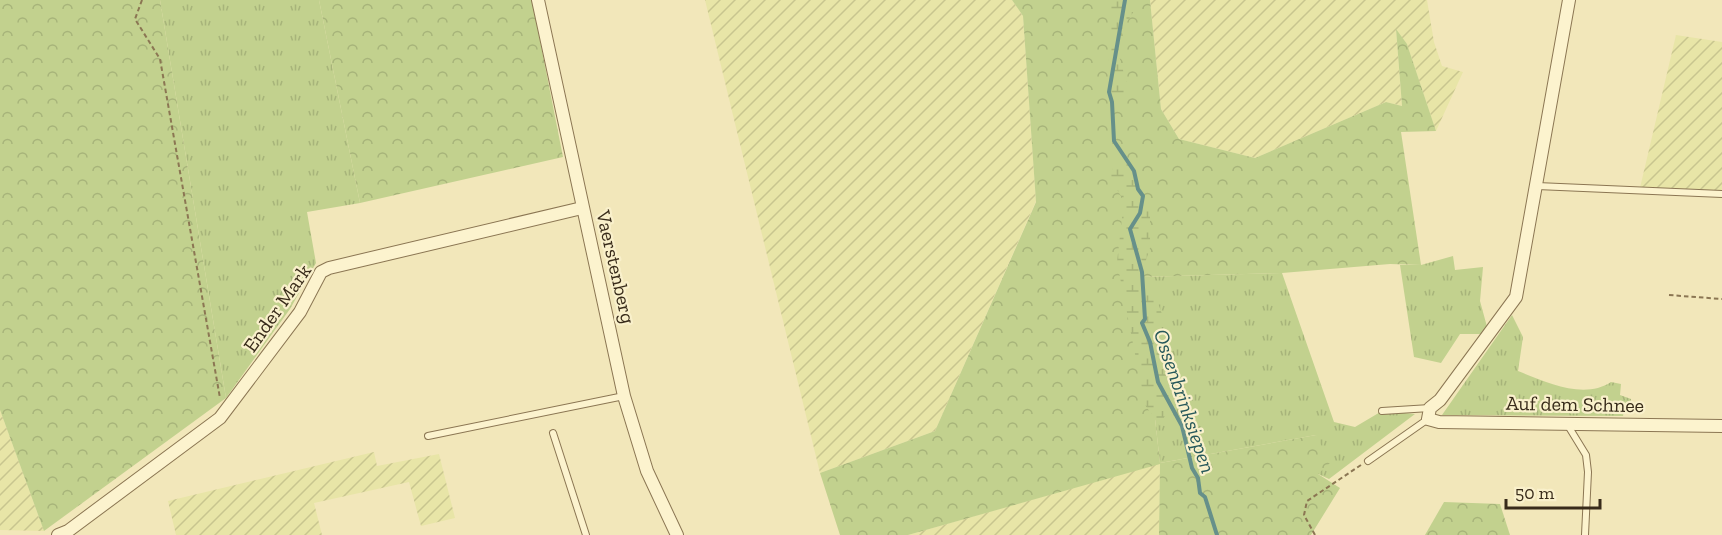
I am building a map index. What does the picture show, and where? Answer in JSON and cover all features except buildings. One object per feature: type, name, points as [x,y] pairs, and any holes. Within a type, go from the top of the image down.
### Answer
[{"type":"street","name":"Vaerstenberg","points":[[538,0],[624,396],[647,471],[677,535]]},
{"type":"street","points":[[1429,413],[1514,301],[1537,186],[1569,0]]},
{"type":"street","name":"Ender Mark","points":[[58,535],[68,531],[225,412],[300,312],[321,272],[329,268],[582,208]]},
{"type":"street","name":"Auf dem Schnee","points":[[1429,413],[1433,422],[1722,426]]},
{"type":"lane","points":[[1537,186],[1722,194]]},
{"type":"lane","points":[[428,436],[624,396]]},
{"type":"lane","points":[[1382,411],[1429,413]]},
{"type":"lane","points":[[1368,461],[1429,413]]},
{"type":"lane","points":[[1567,424],[1586,455],[1588,472],[1585,535]]},
{"type":"lane","points":[[553,433],[586,535]]},
{"type":"path","points":[[142,0],[135,19],[160,59],[217,392],[225,412]]},
{"type":"path","points":[[1669,296],[1722,299]]},
{"type":"path","points":[[1315,535],[1304,515],[1307,501],[1368,461]]},
{"type":"shaded area","points":[[705,0],[1012,0],[1023,16],[1036,201],[935,431],[820,473]]},
{"type":"shaded area","points":[[1150,0],[1427,0],[1434,42],[1442,66],[1463,72],[1436,131],[1407,44],[1396,30],[1402,106],[1386,102],[1255,158],[1179,139],[1161,109]]},
{"type":"shaded area","points":[[1676,35],[1722,42],[1722,190],[1639,192]]},
{"type":"shaded area","points":[[0,410],[44,531],[0,530]]},
{"type":"shaded area","points":[[374,452],[377,466],[439,454],[455,518],[421,526],[409,482],[314,503],[322,535],[176,535],[168,501]]},
{"type":"shaded area","points":[[1160,463],[1159,535],[908,535]]},
{"type":"green space","points":[[0,0],[160,0],[226,398],[44,531],[0,410]]},
{"type":"green space","points":[[160,0],[319,0],[360,203],[307,212],[316,263],[290,309],[226,398]]},
{"type":"green space","points":[[319,0],[532,0],[563,157],[360,203]]},
{"type":"green space","points":[[1012,0],[1150,0],[1161,109],[1179,139],[1255,158],[1386,102],[1402,106],[1396,29],[1407,44],[1436,131],[1401,132],[1421,265],[1390,264],[1282,273],[1139,277],[1160,463],[1316,435],[1330,463],[1318,474],[1340,488],[1311,535],[1159,535],[1160,464],[908,535],[840,535],[820,473],[935,431],[1036,202],[1023,16]]},
{"type":"green space","points":[[1110,0],[1138,0],[1138,5],[1122,29],[1118,52],[1127,84],[1122,108],[1112,102],[1109,69]]},
{"type":"green space","points":[[1115,158],[1127,159],[1150,209],[1150,248],[1142,272],[1143,283],[1158,303],[1168,331],[1178,388],[1160,426],[1145,405],[1117,262],[1124,201],[1110,178]]},
{"type":"green space","points":[[1453,256],[1455,270],[1483,267],[1480,301],[1489,334],[1460,334],[1441,363],[1414,357],[1400,265],[1421,265]]},
{"type":"green space","points":[[1282,273],[1334,422],[1355,427],[1382,411],[1415,414],[1329,479],[1318,474],[1316,435],[1160,463],[1139,277]]},
{"type":"green space","points":[[1512,315],[1523,337],[1518,371],[1552,384],[1577,389],[1600,387],[1611,382],[1621,384],[1620,395],[1631,399],[1630,410],[1624,410],[1623,416],[1442,415]]},
{"type":"green space","points":[[1444,502],[1500,504],[1510,535],[1425,535]]},
{"type":"waterway","name":"Ossenbrinksiepen","points":[[1125,0],[1109,92],[1112,102],[1114,141],[1134,171],[1138,189],[1143,196],[1140,213],[1130,229],[1142,272],[1145,319],[1142,323],[1150,342],[1158,382],[1182,426],[1192,468],[1198,478],[1200,493],[1205,497],[1217,535]]}]
